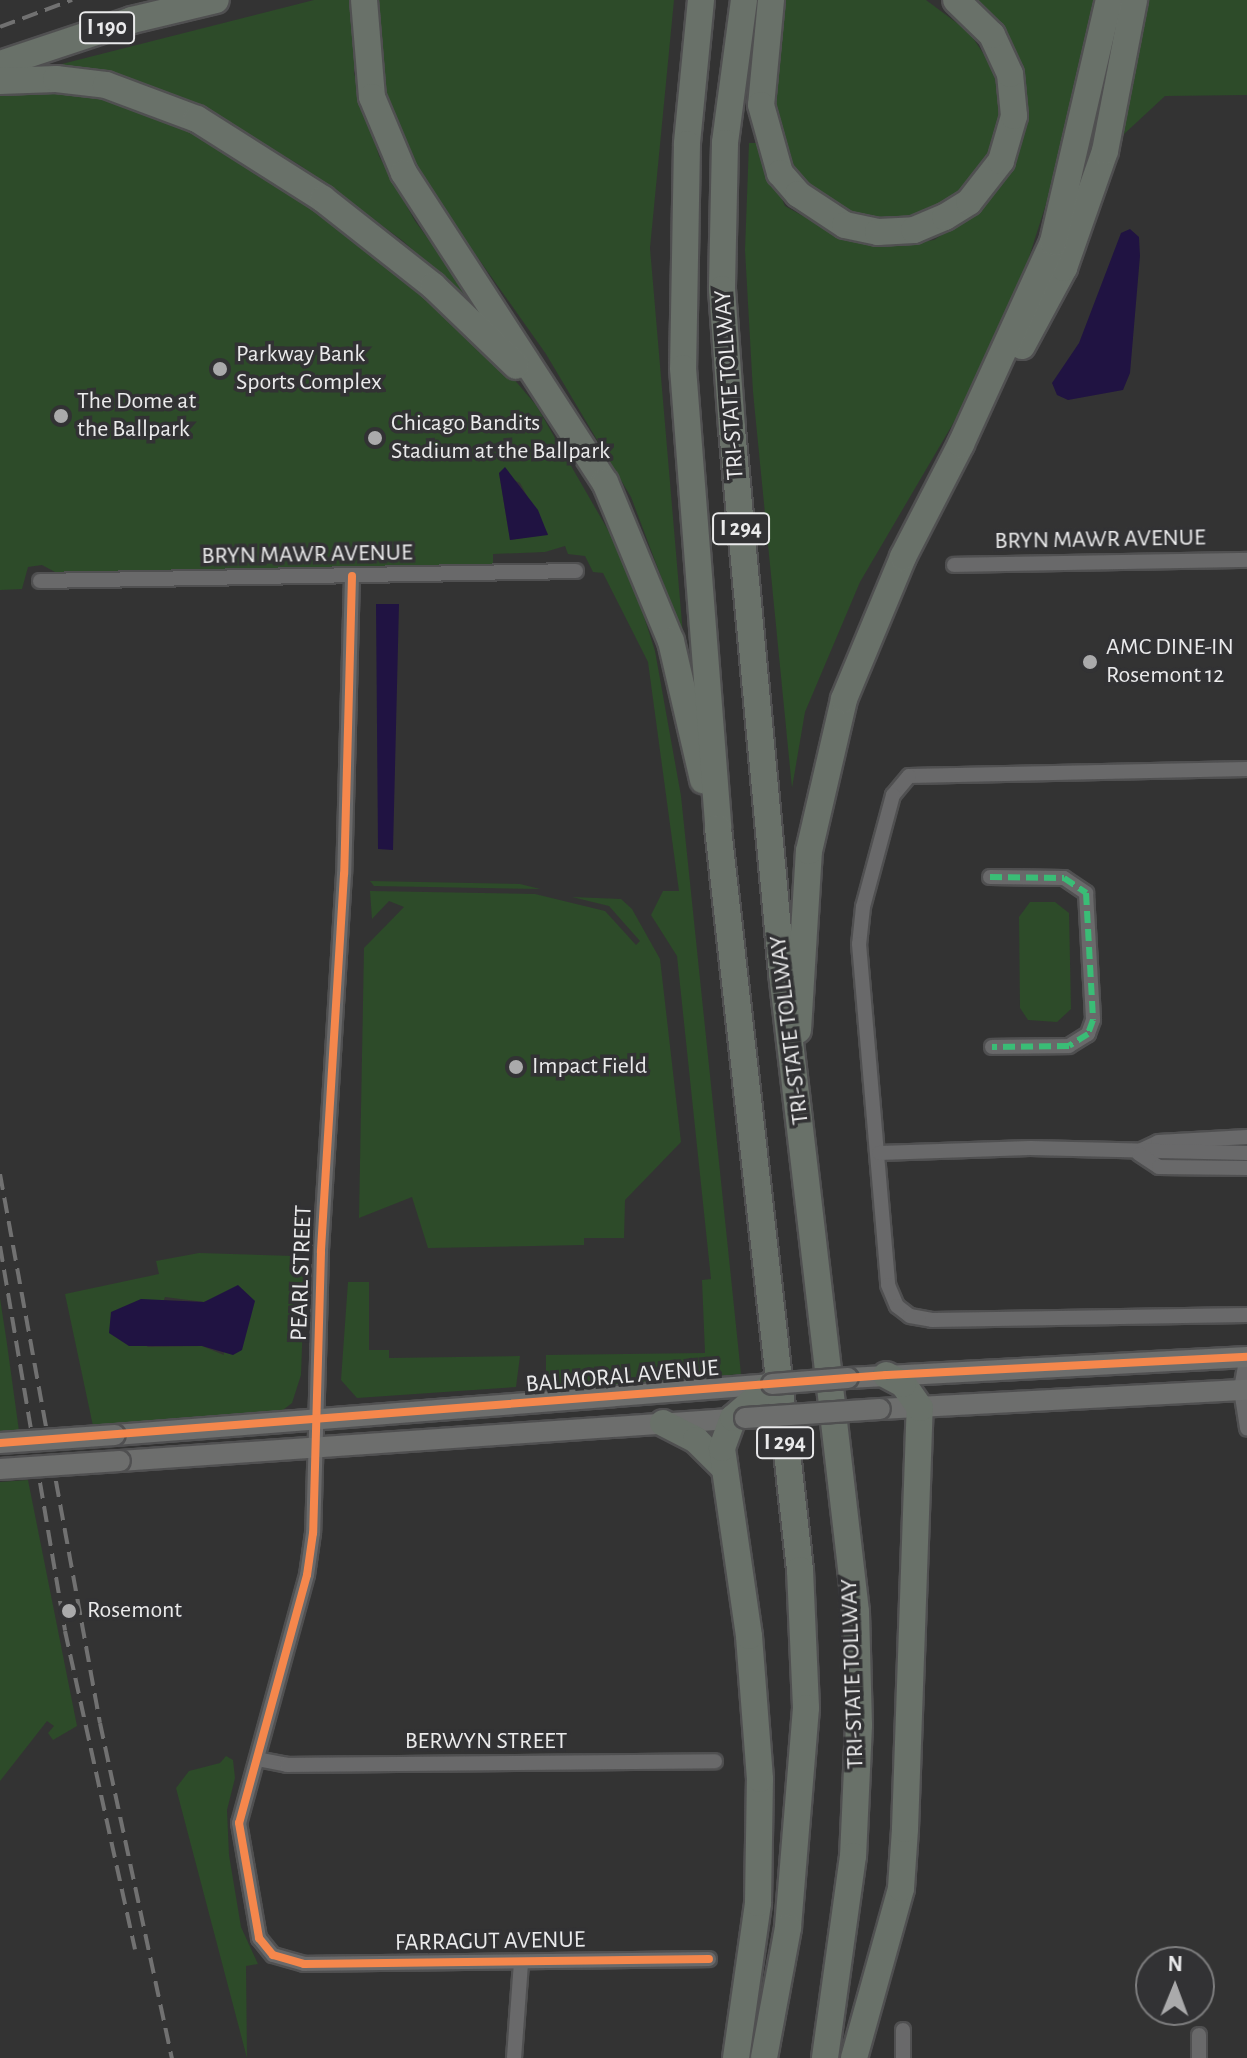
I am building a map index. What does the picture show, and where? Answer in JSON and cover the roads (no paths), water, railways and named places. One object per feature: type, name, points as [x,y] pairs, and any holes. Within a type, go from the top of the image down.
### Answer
[{"type":"highway","name":"I 190","points":[[0,64],[132,20],[216,0]]},
{"type":"highway","name":"TRI-STATE TOLLWAY","points":[[701,0],[687,144],[683,368],[718,828],[800,1570],[806,1708],[788,1928],[764,2058]]},
{"type":"highway","name":"TRI-STATE TOLLWAY","points":[[744,0],[725,143],[722,289],[778,927],[856,1612],[859,1725],[853,1856],[825,2058]]},
{"type":"highway","points":[[771,0],[761,105],[780,173],[798,194],[845,225],[878,232],[914,230],[945,217],[969,202],[1001,161],[1014,116],[1010,74],[992,35],[956,0]]},
{"type":"highway","points":[[794,1057],[804,993],[803,919],[809,851],[825,767],[868,635],[961,444],[1053,242],[1109,0]]},
{"type":"highway","points":[[961,444],[983,415],[1064,268],[1105,151],[1134,0]]},
{"type":"highway","points":[[364,8],[372,97],[404,173],[605,482],[671,641],[688,731],[718,828]]},
{"type":"highway","points":[[0,81],[106,85],[197,119],[323,199],[433,286],[556,404]]},
{"type":"highway","points":[[854,2058],[901,1888],[920,1408],[903,1384],[881,1376]]},
{"type":"highway","points":[[736,2058],[758,1903],[760,1779],[749,1636],[722,1466],[722,1448],[741,1407],[772,1384]]},
{"type":"highway","points":[[663,1423],[696,1440],[722,1466]]},
{"type":"street","name":"BRYN MAWR AVENUE","points":[[954,565],[1247,560]]},
{"type":"street","name":"BRYN MAWR AVENUE","points":[[40,581],[576,571]]},
{"type":"street","name":"PEARL STREET","points":[[273,1955],[259,1938],[240,1842],[243,1804],[307,1575],[317,1446],[321,1252],[344,874],[352,576]]},
{"type":"street","points":[[1247,769],[909,776],[897,786],[863,907],[859,960],[879,1157],[888,1285],[897,1306],[910,1316],[1247,1315]]},
{"type":"street","points":[[990,877],[1064,878],[1086,893],[1093,1020],[1088,1034],[1069,1046],[992,1047]]},
{"type":"street","points":[[1136,1153],[1158,1142],[1247,1137]]},
{"type":"street","points":[[879,1157],[957,1155],[1033,1148],[1136,1153],[1247,1153]]},
{"type":"street","points":[[1136,1153],[1159,1167],[1247,1168]]},
{"type":"street","points":[[772,1384],[1247,1356],[1244,1390],[1247,1429]]},
{"type":"street","name":"BALMORAL AVENUE","points":[[0,1443],[318,1419],[741,1407],[920,1408],[1244,1390]]},
{"type":"street","name":"BALMORAL AVENUE","points":[[0,1469],[663,1423],[741,1407]]},
{"type":"street","name":"BERWYN STREET","points":[[257,1759],[287,1765],[715,1761]]},
{"type":"street","name":"FARRAGUT AVENUE","points":[[273,1955],[304,1964],[709,1959]]},
{"type":"street","points":[[514,2058],[521,1962]]},
{"type":"street","points":[[903,2030],[903,2058]]},
{"type":"street","points":[[1199,2035],[1199,2058]]},
{"type":"railway","points":[[0,27],[72,0]]},
{"type":"railway","points":[[0,1174],[100,1723],[172,2058]]},
{"type":"railway","points":[[0,1246],[65,1631],[135,1949]]},
{"type":"place","name":"Parkway Bank Sports Complex","points":[[220,369]]},
{"type":"place","name":"The Dome at the Ballpark","points":[[61,416]]},
{"type":"place","name":"Chicago Bandits Stadium at the Ballpark","points":[[375,438]]},
{"type":"place","name":"AMC DINE-IN Rosemont 12","points":[[1090,662]]},
{"type":"place","name":"Impact Field","points":[[516,1067]]},
{"type":"place","name":"Rosemont","points":[[69,1611]]}]
